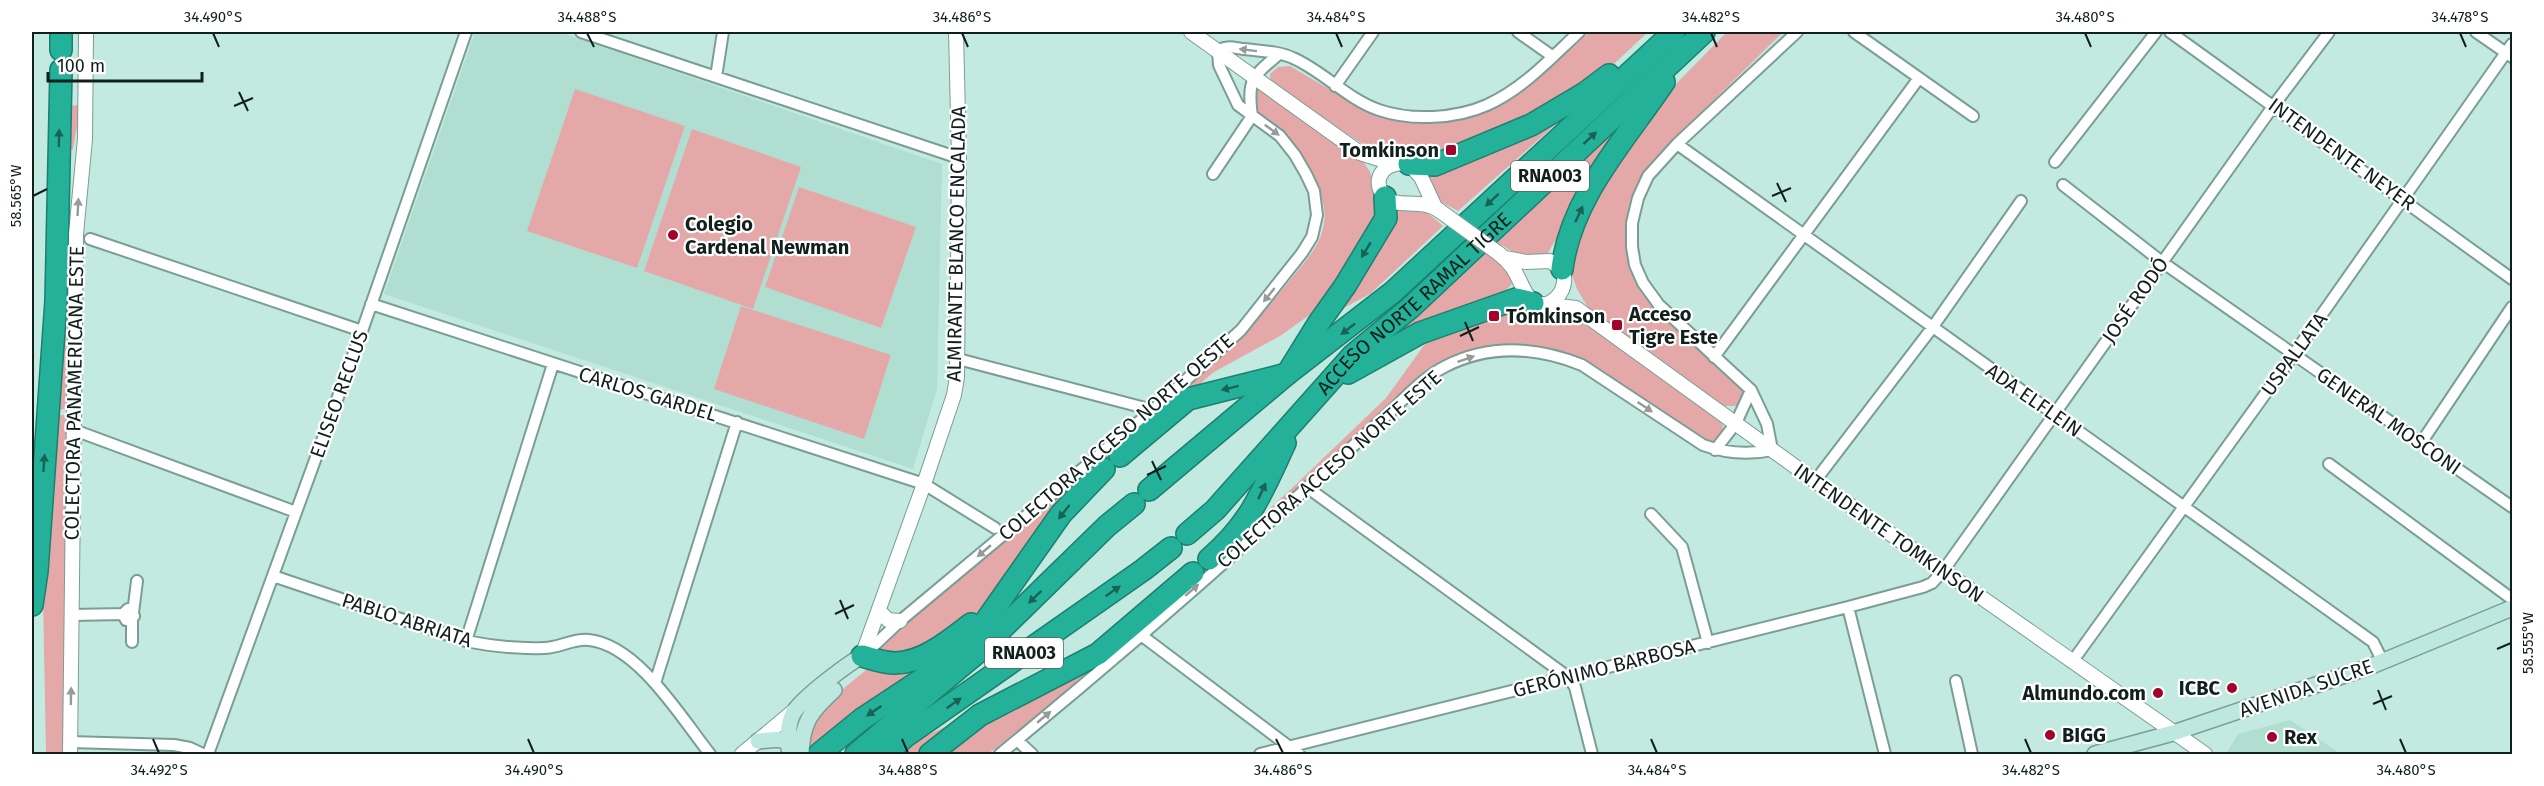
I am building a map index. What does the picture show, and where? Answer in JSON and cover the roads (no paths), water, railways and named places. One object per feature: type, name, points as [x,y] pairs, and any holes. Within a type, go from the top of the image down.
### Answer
[{"type":"highway","points":[[1401,164],[1435,165],[1531,125],[1585,93],[1667,32]]},
{"type":"highway","points":[[1563,275],[1567,238],[1594,181],[1689,36]]},
{"type":"highway","name":"ACCESO NORTE RAMAL TIGRE","points":[[856,754],[978,652],[1107,526],[1287,374],[1393,292],[1689,36]]},
{"type":"highway","name":"ACCESO NORTE RAMAL TIGRE","points":[[885,754],[906,736],[1143,570],[1215,510],[1353,355],[1410,308],[1689,36]]},
{"type":"highway","points":[[32,605],[37,571],[56,301],[61,51]]},
{"type":"highway","points":[[821,752],[862,719],[927,676],[964,646],[978,632],[1010,589],[1061,514],[1112,463],[1188,399],[1287,374],[1345,286],[1386,218],[1382,188]]},
{"type":"highway","points":[[1316,396],[1366,361],[1420,333],[1516,299],[1540,303]]},
{"type":"highway","points":[[930,754],[980,714],[1098,654],[1231,540],[1253,511],[1294,423]]},
{"type":"highway","points":[[862,656],[894,663],[917,659],[962,631],[1010,589]]},
{"type":"main road","name":"AVENIDA SUCRE","points":[[2095,754],[2173,733],[2383,662],[2512,608]]},
{"type":"main road","points":[[789,747],[795,710],[849,664],[862,656]]},
{"type":"main road","name":"ALMIRANTE BLANCO ENCALADA","points":[[801,754],[806,721],[813,708],[855,671],[862,656]]},
{"type":"main road","points":[[758,741],[777,739],[801,754]]},
{"type":"street","name":"COLECTORA PANAMERICANA ESTE","points":[[70,748],[76,233],[85,139],[86,32]]},
{"type":"street","name":"ELISEO RECLUS","points":[[208,754],[362,331],[466,32]]},
{"type":"street","points":[[581,32],[959,158]]},
{"type":"street","points":[[716,77],[723,32]]},
{"type":"street","name":"ALMIRANTE BLANCO ENCALADA","points":[[862,656],[954,395],[958,359],[959,158],[956,32]]},
{"type":"street","points":[[1191,32],[1360,153],[1401,164],[1421,177],[1438,209]]},
{"type":"street","points":[[1335,86],[1373,32]]},
{"type":"street","points":[[1518,32],[1552,56]]},
{"type":"street","points":[[1218,51],[1229,47],[1279,54],[1294,59],[1335,86],[1378,110],[1426,117],[1456,114],[1485,106],[1517,88],[1579,32]]},
{"type":"street","points":[[1772,450],[1767,424],[1751,390],[1659,304],[1643,283],[1635,265],[1632,223],[1638,198],[1648,176],[1677,144],[1797,32]]},
{"type":"street","points":[[1854,32],[1973,116]]},
{"type":"street","points":[[2055,162],[2156,32]]},
{"type":"street","name":"INTENDENTE NEYER","points":[[2170,32],[2512,279]]},
{"type":"street","name":"JOSÉ RODÓ","points":[[1943,571],[2274,105],[2329,32]]},
{"type":"street","points":[[2476,32],[2510,51]]},
{"type":"street","name":"COLECTORA ACCESO NORTE OESTE","points":[[862,656],[900,621],[1153,410],[1241,330],[1302,253],[1316,228],[1314,191],[1295,155],[1280,136],[1238,105],[1219,65],[1218,51]]},
{"type":"street","name":"USPALLATA","points":[[2072,662],[2510,51]]},
{"type":"street","points":[[1213,174],[1252,116],[1250,97],[1253,77],[1279,54]]},
{"type":"street","points":[[1714,357],[1919,78]]},
{"type":"street","name":"ADA ELFLEIN","points":[[1677,144],[2373,642],[2383,662]]},
{"type":"street","points":[[1360,153],[1392,202],[1404,204],[1420,202],[1438,209],[1502,255],[1517,271],[1527,296],[1540,303],[1559,295],[1563,275]]},
{"type":"street","points":[[1382,188],[1383,171],[1401,164]]},
{"type":"street","name":"GENERAL MOSCONI","points":[[2063,185],[2162,262],[2512,507]]},
{"type":"street","points":[[1815,482],[1932,328],[2021,201]]},
{"type":"street","points":[[90,238],[362,331]]},
{"type":"street","points":[[1502,255],[1526,262],[1550,261],[1563,275],[1576,308]]},
{"type":"street","name":"INTENDENTE TOMKINSON","points":[[1540,303],[1576,308],[1815,482],[2205,754]]},
{"type":"street","name":"CARLOS GARDEL","points":[[371,304],[924,484],[995,528]]},
{"type":"street","points":[[2421,442],[2512,307]]},
{"type":"street","name":"COLECTORA ACCESO NORTE ESTE","points":[[1000,754],[1141,635],[1308,488],[1423,381],[1446,366],[1501,350],[1541,351],[1582,365],[1703,446],[1715,450],[1752,453],[1772,450]]},
{"type":"street","points":[[958,359],[1153,410]]},
{"type":"street","points":[[466,641],[553,364]]},
{"type":"street","points":[[1715,450],[1736,423],[1751,390]]},
{"type":"street","points":[[655,682],[737,422]]},
{"type":"street","points":[[74,430],[91,434],[296,512]]},
{"type":"street","points":[[2329,464],[2512,599]]},
{"type":"street","points":[[1308,488],[1568,676],[1575,687],[1592,754]]},
{"type":"street","points":[[1651,514],[1682,547],[1708,643]]},
{"type":"street","name":"GERÓNIMO BARBOSA","points":[[1260,754],[1848,607],[1932,583],[1943,571]]},
{"type":"street","name":"PABLO ABRIATA","points":[[273,576],[466,641],[487,645],[546,648],[590,640],[619,650],[655,682],[710,754]]},
{"type":"street","points":[[132,642],[129,615],[137,581]]},
{"type":"street","points":[[1848,607],[1885,754]]},
{"type":"street","points":[[879,611],[888,620],[900,621]]},
{"type":"street","points":[[72,615],[129,615]]},
{"type":"street","points":[[1141,635],[1299,754]]},
{"type":"street","points":[[1956,681],[1972,754]]},
{"type":"street","points":[[742,754],[795,710]]},
{"type":"street","points":[[1017,740],[1032,754]]},
{"type":"street","points":[[70,748],[174,744],[203,754]]},
{"type":"place","name":"Tomkinson","points":[[1451,150]]},
{"type":"place","name":"Colegio Cardenal Newman","points":[[673,235]]},
{"type":"place","name":"Tómkinson","points":[[1494,316]]},
{"type":"place","name":"Acceso Tigre Este","points":[[1617,325]]},
{"type":"place","name":"ICBC","points":[[2232,688]]},
{"type":"place","name":"Almundo.com","points":[[2158,693]]},
{"type":"place","name":"BIGG","points":[[2050,735]]},
{"type":"place","name":"Rex","points":[[2272,737]]}]
